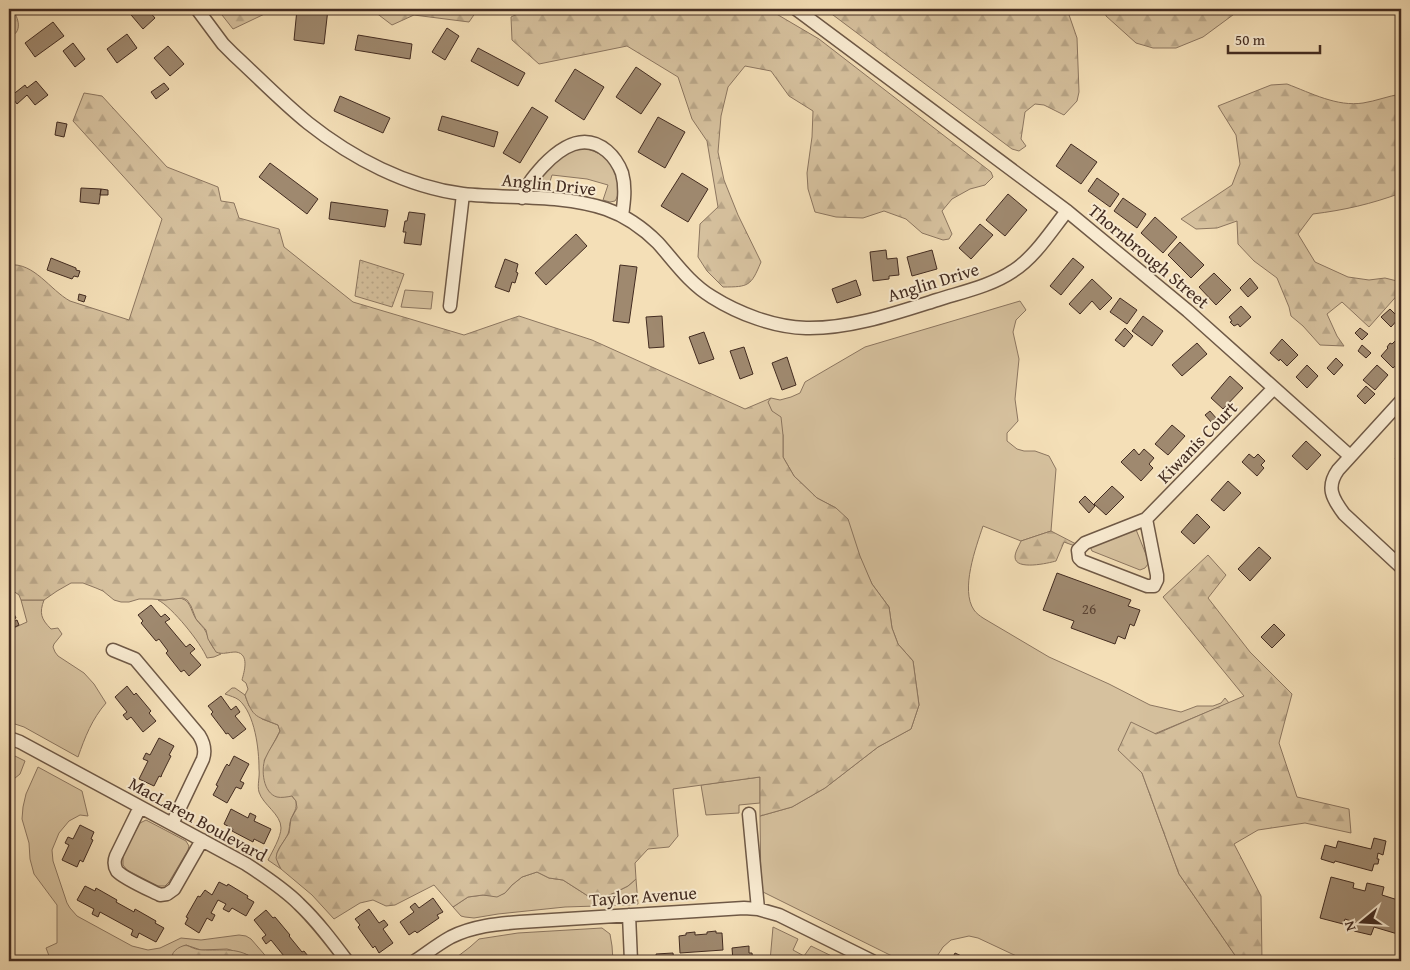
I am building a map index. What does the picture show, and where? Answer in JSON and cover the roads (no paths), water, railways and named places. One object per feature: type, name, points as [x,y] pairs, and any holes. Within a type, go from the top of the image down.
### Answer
[{"type":"street","name":"Anglin Drive","points":[[197,9],[223,44],[234,55],[308,123],[356,156],[400,177],[444,190],[463,194],[560,200],[589,204],[608,210],[642,228],[687,278],[710,296],[748,315],[769,322],[804,328],[842,326],[898,312],[1001,278],[1022,265],[1067,211]]},
{"type":"street","name":"Thornbrough Street","points":[[796,9],[1067,211],[1188,311],[1350,456]]},
{"type":"street","points":[[522,198],[529,182],[556,153],[570,145],[589,142],[603,148],[619,165],[624,180],[625,198],[622,216]]},
{"type":"street","points":[[450,306],[463,194]]},
{"type":"street","name":"Kiwanis Court","points":[[1146,519],[1157,576],[1154,586],[1147,586],[1082,561],[1079,558],[1078,550],[1085,543],[1146,519],[1274,388]]},
{"type":"street","points":[[1401,401],[1338,470],[1332,478],[1331,489],[1337,504],[1344,514],[1401,567]]},
{"type":"street","points":[[112,650],[135,659],[204,743],[203,759],[172,824]]},
{"type":"street","name":"MacLaren Boulevard","points":[[9,738],[20,742],[202,840],[271,880],[313,918],[346,961]]},
{"type":"street","points":[[140,808],[114,861],[117,870],[160,895],[171,892],[202,840]]},
{"type":"street","points":[[749,814],[758,909]]},
{"type":"street","name":"Taylor Avenue","points":[[415,961],[451,937],[478,927],[513,922],[744,908],[758,909],[779,915],[872,961]]},
{"type":"street","points":[[629,915],[632,961]]}]
